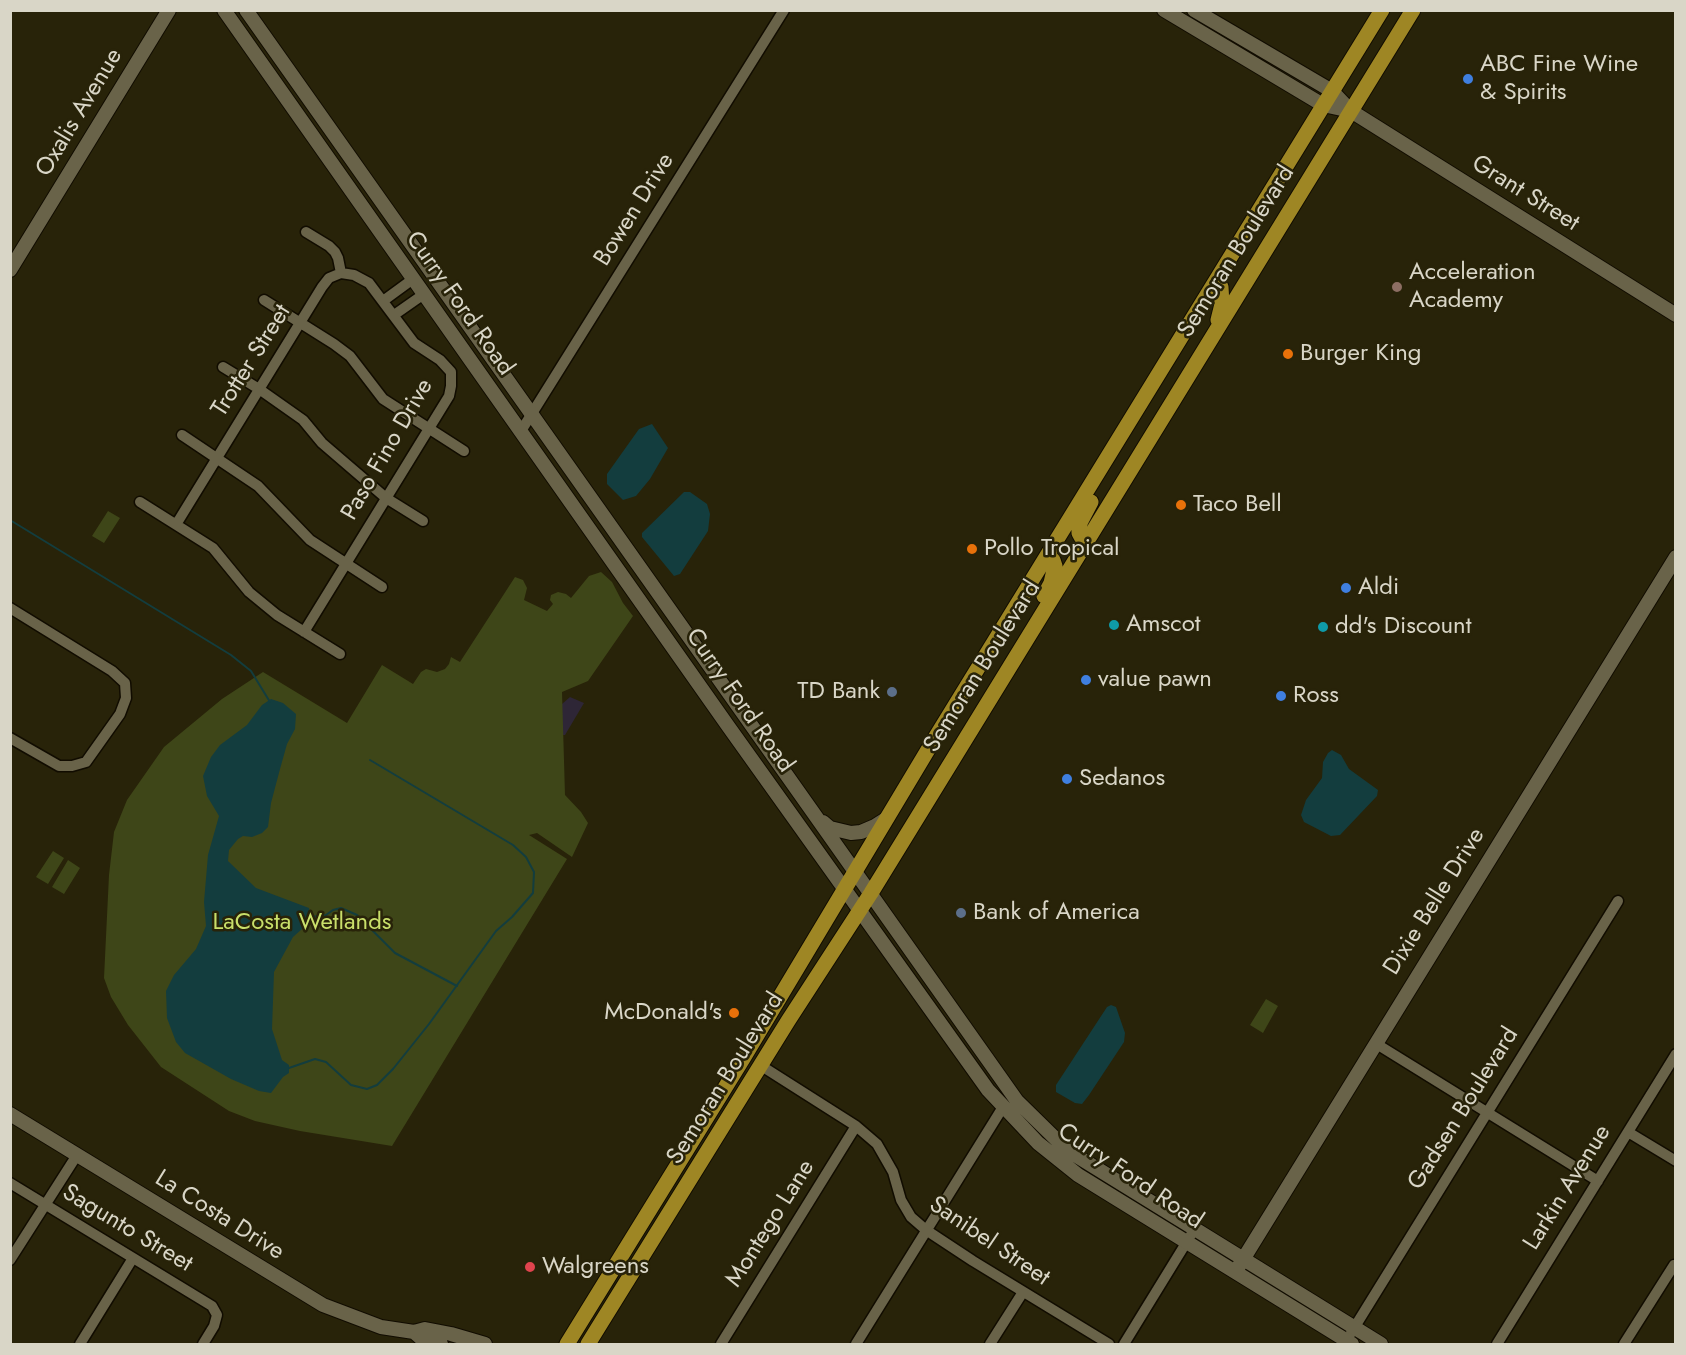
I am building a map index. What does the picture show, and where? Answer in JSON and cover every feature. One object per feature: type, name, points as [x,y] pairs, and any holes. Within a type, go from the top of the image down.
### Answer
[{"type":"main road","name":"Oxalis Avenue","points":[[10,270],[169,10]]},
{"type":"main road","name":"Curry Ford Road","points":[[224,10],[988,1090],[1038,1143],[1078,1175],[1349,1342]]},
{"type":"main road","name":"Curry Ford Road","points":[[246,10],[1017,1101],[1067,1150],[1382,1344]]},
{"type":"main road","name":"Grant Street","points":[[1164,10],[1323,105],[1351,111]]},
{"type":"main road","name":"Semoran Boulevard","points":[[567,1344],[1382,10]]},
{"type":"main road","name":"Semoran Boulevard","points":[[588,1344],[760,1065],[860,911],[1413,10]]},
{"type":"main road","name":"Grant Street","points":[[1195,11],[1332,91],[1351,111],[1676,315]]},
{"type":"main road","points":[[309,131],[319,129],[366,182]]},
{"type":"main road","points":[[336,170],[373,209],[407,259],[415,264],[426,265]]},
{"type":"main road","points":[[413,279],[435,291],[458,322],[485,350]]},
{"type":"main road","points":[[1215,331],[1222,304],[1221,287],[1216,279]]},
{"type":"main road","points":[[1085,544],[1079,533],[1080,521],[1145,414],[1146,395]]},
{"type":"main road","points":[[602,546],[625,566],[659,614],[676,619]]},
{"type":"main road","points":[[1040,616],[1044,596],[1051,583],[1055,566],[1053,560],[1047,556]]},
{"type":"main road","name":"Dixie Belle Drive","points":[[1235,1273],[1676,557]]},
{"type":"main road","points":[[664,634],[674,635],[681,639],[729,705],[744,716]]},
{"type":"main road","points":[[818,819],[830,828],[851,833],[868,829],[886,819]]},
{"type":"main road","points":[[1003,1107],[1011,1107],[1050,1143],[1067,1150]]},
{"type":"main road","name":"La Costa Drive","points":[[10,1114],[323,1305],[381,1327],[414,1332],[425,1329],[451,1334],[480,1344]]},
{"type":"main road","name":"La Costa Drive","points":[[414,1332],[423,1340],[441,1344]]},
{"type":"street","name":"Bowen Drive","points":[[521,431],[784,10]]},
{"type":"street","points":[[1188,25],[1195,11]]},
{"type":"street","points":[[306,232],[335,252],[341,273],[354,275],[369,282],[383,301],[413,279]]},
{"type":"street","name":"Trotter Street","points":[[177,523],[322,286],[329,278],[341,273]]},
{"type":"street","points":[[394,315],[424,294]]},
{"type":"street","points":[[264,300],[350,356],[383,399],[464,451]]},
{"type":"street","name":"Paso Fino Drive","points":[[304,632],[449,396],[451,372],[440,360],[414,343],[383,301]]},
{"type":"street","points":[[223,367],[303,420],[322,442],[386,498],[423,520]]},
{"type":"street","points":[[182,435],[258,486],[304,535],[345,565],[382,587]]},
{"type":"street","points":[[140,502],[177,523],[213,548],[259,601],[277,615],[340,654]]},
{"type":"street","points":[[10,608],[100,663],[125,683],[126,698],[120,714],[86,762],[72,766],[59,766],[10,738]]},
{"type":"street","name":"Gadsen Boulevard","points":[[1349,1342],[1354,1328],[1618,901]]},
{"type":"street","points":[[1375,1043],[1598,1181]]},
{"type":"street","name":"Larkin Avenue","points":[[1497,1344],[1676,1054]]},
{"type":"street","name":"Sanibel Street","points":[[760,1065],[856,1126],[877,1144],[892,1172],[901,1200],[911,1217],[926,1230],[1109,1344]]},
{"type":"street","points":[[856,1344],[1003,1107]]},
{"type":"street","name":"Montego Lane","points":[[722,1344],[856,1126]]},
{"type":"street","points":[[1628,1132],[1676,1161]]},
{"type":"street","points":[[10,1260],[77,1155]]},
{"type":"street","name":"Sagunto Street","points":[[10,1183],[212,1306],[217,1315],[214,1326],[202,1344]]},
{"type":"street","points":[[1124,1344],[1194,1230]]},
{"type":"street","points":[[80,1344],[133,1258]]},
{"type":"street","points":[[1624,1344],[1674,1265]]},
{"type":"street","points":[[990,1344],[1023,1292]]},
{"type":"street","points":[[1313,1320],[1321,1307]]},
{"type":"shaded area","points":[[570,697],[584,703],[565,735],[561,735],[562,704]]},
{"type":"green space","points":[[108,511],[120,518],[104,543],[92,536]]},
{"type":"green space","name":"LaCosta Wetlands","points":[[601,572],[612,582],[633,616],[588,681],[562,692],[565,795],[588,823],[572,857],[537,833],[529,835],[567,859],[392,1146],[255,1121],[229,1111],[161,1067],[128,1025],[111,997],[104,978],[109,875],[114,832],[127,800],[164,747],[222,699],[263,672],[347,723],[382,665],[413,684],[421,672],[426,669],[437,672],[445,669],[451,657],[460,662],[515,577],[523,580],[527,588],[524,600],[547,611],[553,604],[550,600],[551,595],[558,592],[571,598],[589,576]]},
{"type":"green space","points":[[53,851],[64,858],[48,884],[36,877]]},
{"type":"green space","points":[[68,860],[80,868],[64,894],[52,887]]},
{"type":"green space","points":[[1266,999],[1278,1006],[1263,1033],[1250,1025]]},
{"type":"water","points":[[652,424],[668,448],[650,479],[636,496],[623,500],[607,484],[607,474],[639,429]]},
{"type":"water","points":[[684,492],[690,492],[707,504],[710,514],[708,531],[680,574],[674,576],[642,537],[642,533]]},
{"type":"water","points":[[271,699],[283,703],[296,714],[295,729],[287,744],[280,769],[271,803],[268,827],[262,833],[252,837],[243,836],[238,839],[229,850],[228,861],[256,888],[309,908],[311,921],[293,937],[274,972],[272,1029],[282,1060],[289,1065],[289,1073],[271,1093],[259,1091],[231,1079],[185,1053],[176,1042],[167,1018],[166,991],[174,975],[196,949],[206,926],[204,902],[208,855],[219,816],[207,796],[203,776],[211,757],[220,745],[247,725],[262,705]]},
{"type":"water","points":[[1332,750],[1341,755],[1349,769],[1378,790],[1377,796],[1340,835],[1331,836],[1304,822],[1301,815],[1306,800],[1322,778],[1323,762]]},
{"type":"water","points":[[1111,1005],[1116,1007],[1125,1033],[1124,1042],[1082,1104],[1075,1103],[1056,1092],[1056,1085],[1107,1007]]},
{"type":"waterway","points":[[10,520],[231,655],[251,671],[270,702]]},
{"type":"waterway","points":[[289,1068],[315,1059],[326,1062],[351,1085],[367,1089],[377,1085],[429,1024],[496,931],[533,893],[534,872],[526,857],[513,845],[370,760]]},
{"type":"waterway","points":[[311,917],[326,915],[341,908],[357,915],[395,953],[457,986]]},
{"type":"place","name":"ABC Fine Wine & Spirits","points":[[1468,79]]},
{"type":"place","name":"Acceleration Academy","points":[[1397,287]]},
{"type":"place","name":"Burger King","points":[[1288,354]]},
{"type":"place","name":"Taco Bell","points":[[1181,505]]},
{"type":"place","name":"Pollo Tropical","points":[[972,549]]},
{"type":"place","name":"Aldi","points":[[1346,588]]},
{"type":"place","name":"Amscot","points":[[1114,625]]},
{"type":"place","name":"dd's Discount","points":[[1323,627]]},
{"type":"place","name":"value pawn","points":[[1086,680]]},
{"type":"place","name":"TD Bank","points":[[892,692]]},
{"type":"place","name":"Ross","points":[[1281,696]]},
{"type":"place","name":"Sedanos","points":[[1067,779]]},
{"type":"place","name":"Bank of America","points":[[961,913]]},
{"type":"place","name":"McDonald's","points":[[734,1013]]},
{"type":"place","name":"Walgreens","points":[[530,1267]]}]
